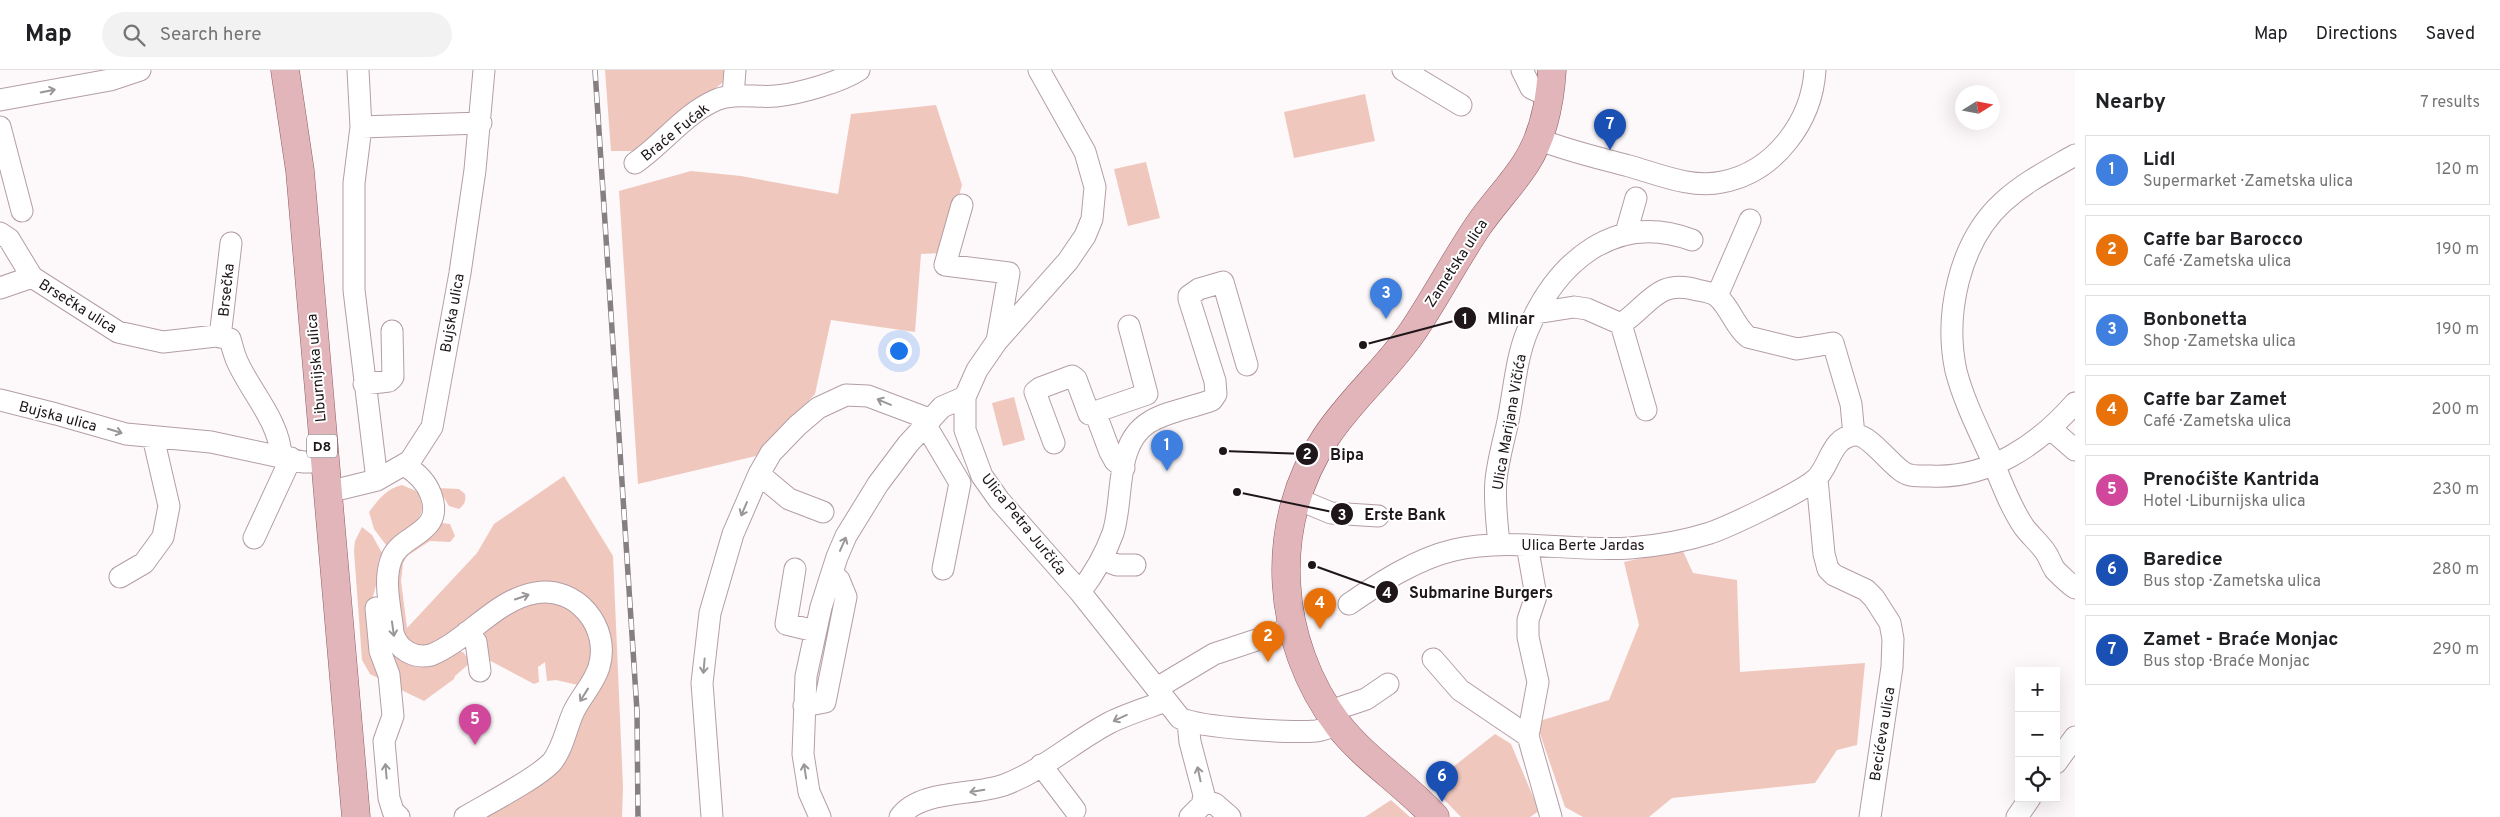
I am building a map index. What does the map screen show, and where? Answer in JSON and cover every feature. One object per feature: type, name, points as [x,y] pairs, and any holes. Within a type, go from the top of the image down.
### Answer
[{"type":"main road","name":"Liburnijska ulica","points":[[285,70],[300,171],[356,817]]},
{"type":"main road","name":"Zametska ulica","points":[[1435,817],[1418,799],[1363,753],[1334,718],[1305,667],[1293,628],[1286,558],[1295,498],[1306,468],[1327,435],[1412,332],[1481,222],[1526,162],[1538,139],[1550,96],[1552,70]]},
{"type":"street","points":[[0,100],[109,75],[140,70]]},
{"type":"street","points":[[358,70],[361,127],[356,154],[353,219],[354,290],[377,480]]},
{"type":"street","name":"Bujska ulica","points":[[328,492],[377,480],[404,465],[410,461],[432,427],[460,273],[481,123],[484,70]]},
{"type":"street","points":[[732,96],[735,70]]},
{"type":"street","name":"Braće Fućak","points":[[635,163],[703,107],[717,99],[732,96],[777,96],[847,78],[859,70]]},
{"type":"street","name":"Ulica Petra Jurčića","points":[[1038,70],[1086,152],[1095,187],[1092,219],[1085,236],[1068,262],[997,342],[977,370],[965,397],[965,430],[982,476],[999,500],[1080,592],[1180,718],[1188,722]]},
{"type":"street","points":[[1403,70],[1461,105]]},
{"type":"street","points":[[1522,70],[1531,88],[1550,96]]},
{"type":"street","points":[[1538,139],[1684,181],[1722,182],[1771,158],[1787,142],[1800,124],[1810,101],[1815,70]]},
{"type":"street","points":[[361,127],[481,123]]},
{"type":"street","points":[[0,127],[22,211]]},
{"type":"street","points":[[2069,164],[2034,177],[2001,204],[1989,218],[1971,248],[1956,293],[1953,348],[1956,372],[1994,466],[2024,527],[2046,551],[2055,569],[2075,588]]},
{"type":"street","points":[[1626,233],[1636,198]]},
{"type":"street","points":[[962,205],[945,265],[1009,273],[997,342]]},
{"type":"street","points":[[1717,296],[1750,220]]},
{"type":"street","name":"Ulica Marijana Vičića","points":[[1499,544],[1496,480],[1521,350],[1536,313],[1561,276],[1588,250],[1626,233],[1651,230],[1674,233],[1692,240]]},
{"type":"street","name":"Brsečka ulica","points":[[0,233],[9,239],[32,277],[118,332],[163,342],[220,337]]},
{"type":"street","name":"Brsečka","points":[[220,337],[231,243]]},
{"type":"street","points":[[0,288],[32,277]]},
{"type":"street","points":[[1080,592],[1094,574],[1113,532],[1124,468],[1132,442],[1148,423],[1212,400],[1216,394],[1215,381],[1189,299],[1192,293],[1222,282],[1247,365]]},
{"type":"street","points":[[1621,324],[1630,318],[1645,302],[1665,288],[1689,287],[1717,296],[1748,338],[1797,349],[1833,343],[1851,404],[1854,435]]},
{"type":"street","points":[[1536,313],[1574,307],[1588,309],[1621,324],[1646,410]]},
{"type":"street","points":[[1054,443],[1036,390],[1072,376],[1076,379],[1088,414],[1146,394],[1129,326]]},
{"type":"street","points":[[364,384],[390,381],[393,377],[392,331]]},
{"type":"street","points":[[220,337],[230,339],[238,361],[271,423],[286,457],[254,538]]},
{"type":"street","points":[[712,817],[702,683],[710,613],[733,534],[759,474],[771,453],[797,426],[818,408],[846,396],[868,396],[927,421],[960,483],[943,569]]},
{"type":"street","points":[[820,817],[809,792],[803,754],[804,706],[806,676],[815,631],[832,573],[846,536],[878,484],[927,421],[942,407],[965,397]]},
{"type":"street","name":"Bujska ulica","points":[[0,400],[126,434],[211,442],[303,462],[324,462]]},
{"type":"street","points":[[1817,478],[1836,446],[1854,435],[1863,436],[1892,464],[1904,473],[1913,475],[1939,477],[1964,474],[1994,466],[2051,429],[2075,404]]},
{"type":"street","points":[[1096,412],[1112,456],[1124,468]]},
{"type":"street","points":[[2051,429],[2075,450]]},
{"type":"street","points":[[120,577],[144,563],[163,537],[169,506],[153,437]]},
{"type":"street","points":[[404,465],[416,473],[427,486],[433,502],[433,516],[425,529],[396,551],[389,566],[388,580],[393,633],[395,639],[404,650],[417,656],[431,655],[516,599],[533,593],[553,592],[569,596],[590,615],[598,633],[601,661],[596,676],[574,712],[556,756],[550,764],[465,817]]},
{"type":"street","points":[[759,474],[789,499],[823,512]]},
{"type":"street","name":"Ulica Berte Jardas","points":[[1349,604],[1376,585],[1425,560],[1454,550],[1499,544],[1629,548],[1687,539],[1711,533],[1736,522],[1817,478]]},
{"type":"street","name":"Becićeva ulica","points":[[1817,478],[1824,554],[1828,569],[1866,590],[1874,598],[1890,623],[1893,652],[1870,817]]},
{"type":"street","points":[[1295,498],[1331,513],[1378,516]]},
{"type":"street","points":[[1527,546],[1536,596],[1528,620],[1528,637],[1538,682],[1528,736],[1551,817]]},
{"type":"street","points":[[2046,551],[2075,568]]},
{"type":"street","points":[[1102,559],[1117,564],[1135,565]]},
{"type":"street","points":[[795,569],[786,624],[815,631]]},
{"type":"street","points":[[804,706],[825,702],[846,597],[839,580],[832,573]]},
{"type":"street","points":[[388,580],[379,587],[376,600],[380,650],[388,671],[393,716],[384,741],[389,798],[393,811],[398,817]]},
{"type":"street","points":[[900,817],[904,811],[922,801],[1002,786],[1022,777],[1109,723],[1161,695],[1214,654],[1293,628]]},
{"type":"street","points":[[467,632],[476,642],[480,671]]},
{"type":"street","points":[[1433,659],[1460,690],[1528,736]]},
{"type":"street","points":[[1190,817],[1203,804],[1203,800],[1197,765],[1190,742],[1188,722],[1310,731],[1388,684]]},
{"type":"street","points":[[2060,758],[2075,737]]},
{"type":"street","points":[[1041,765],[1075,810]]},
{"type":"street","points":[[1203,800],[1215,804],[1230,817]]},
{"type":"street","points":[[2016,817],[2027,802]]},
{"type":"shaded area","points":[[605,70],[728,70],[728,78],[640,151],[611,151]]},
{"type":"shaded area","points":[[1365,94],[1375,141],[1294,158],[1284,112]]},
{"type":"shaded area","points":[[936,105],[962,185],[943,253],[921,254],[915,332],[831,320],[815,394],[756,456],[638,484],[619,191],[691,171],[741,176],[838,194],[851,114]]},
{"type":"shaded area","points":[[1146,162],[1160,218],[1128,226],[1114,169]]},
{"type":"shaded area","points":[[1014,397],[1025,440],[1003,446],[992,403]]},
{"type":"shaded area","points":[[564,476],[613,556],[623,787],[622,817],[476,817],[542,781],[607,641],[539,583],[518,586],[436,642],[420,648],[403,637],[397,579],[401,555],[442,523],[450,524],[455,536],[450,542],[430,541],[407,556],[403,563],[401,581],[407,628],[477,553],[494,524]]},
{"type":"shaded area","points":[[402,485],[416,491],[421,501],[422,509],[420,516],[415,522],[386,545],[374,529],[369,512],[387,492]]},
{"type":"shaded area","points":[[438,488],[459,489],[465,494],[464,504],[459,509],[449,506]]},
{"type":"shaded area","points":[[362,527],[372,535],[382,553],[378,562],[377,582],[370,607],[384,681],[370,674],[362,660],[354,551],[355,541]]},
{"type":"shaded area","points":[[1682,549],[1693,573],[1737,580],[1740,672],[1865,663],[1857,745],[1837,750],[1815,783],[1672,798],[1649,817],[1583,817],[1565,807],[1536,722],[1609,700],[1639,625],[1624,562]]},
{"type":"shaded area","points":[[553,598],[587,621],[594,660],[582,686],[556,680],[547,681],[545,662],[538,667],[539,682],[534,684],[487,659],[485,632],[488,625],[504,614]]},
{"type":"shaded area","points":[[458,651],[463,652],[471,662],[454,679],[424,701],[395,687],[392,654],[409,665],[425,667],[441,662]]},
{"type":"shaded area","points":[[1495,734],[1511,744],[1539,811],[1530,817],[1461,817],[1430,785]]},
{"type":"shaded area","points":[[1391,800],[1410,817],[1365,817]]},
{"type":"railway","points":[[595,70],[637,711],[638,817]]},
{"type":"place","name":"Zamet - Braće Monjac","points":[[1610,150]]},
{"type":"place","name":"Bonbonetta","points":[[1386,319]]},
{"type":"place","name":"Mlinar","points":[[1363,345]]},
{"type":"place","name":"Bipa","points":[[1223,451]]},
{"type":"place","name":"Lidl","points":[[1167,471]]},
{"type":"place","name":"Erste Bank","points":[[1237,492]]},
{"type":"place","name":"Submarine Burgers","points":[[1312,565]]},
{"type":"place","name":"Caffe bar Zamet","points":[[1320,629]]},
{"type":"place","name":"Caffe bar Barocco","points":[[1268,662]]},
{"type":"place","name":"Prenoćište Kantrida","points":[[475,745]]},
{"type":"place","name":"Baredice","points":[[1442,802]]}]
